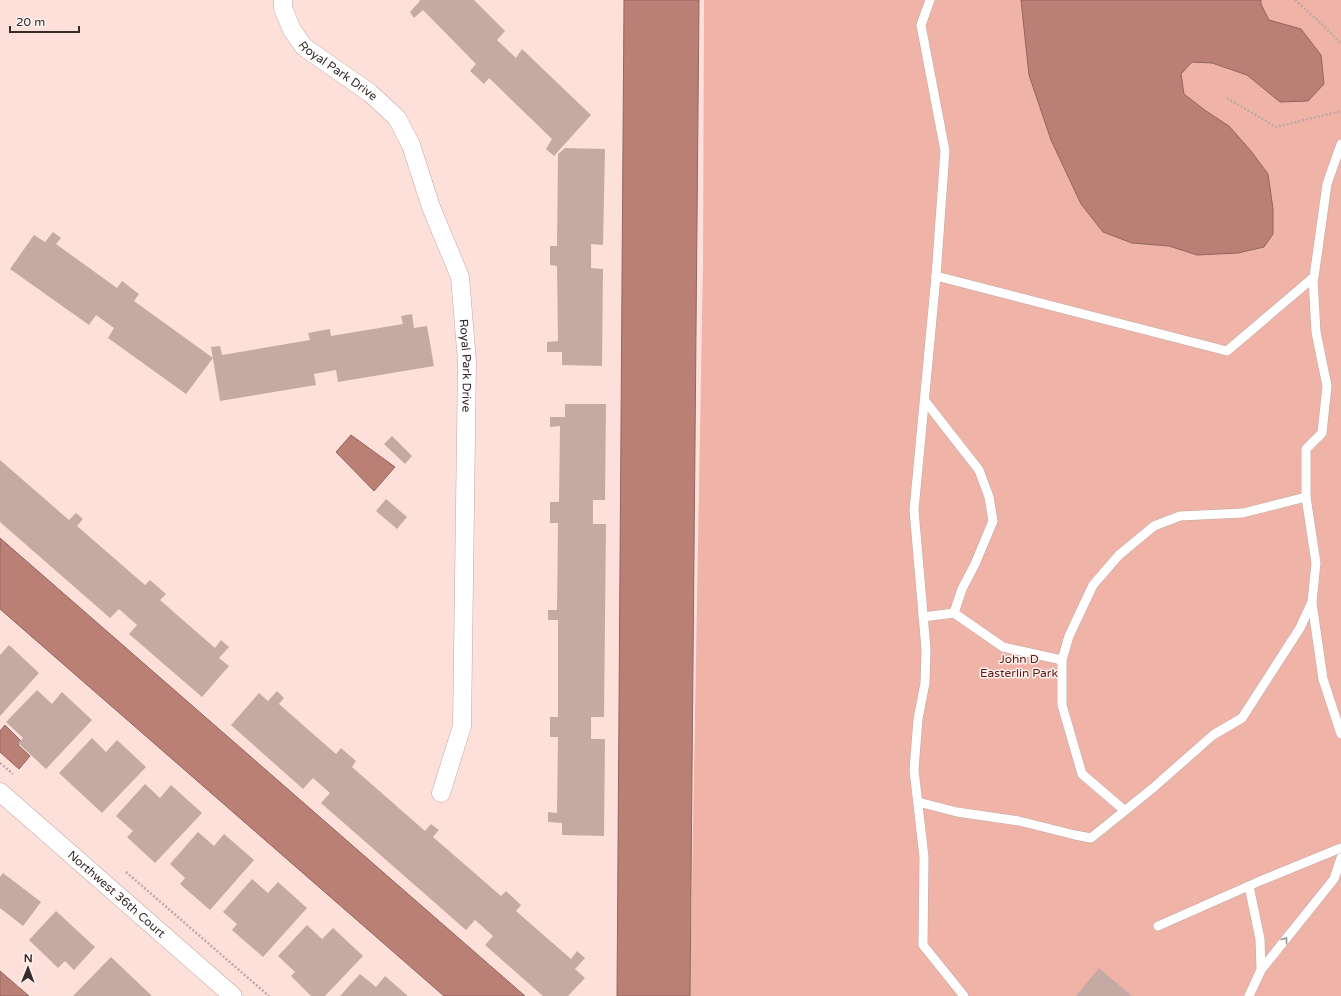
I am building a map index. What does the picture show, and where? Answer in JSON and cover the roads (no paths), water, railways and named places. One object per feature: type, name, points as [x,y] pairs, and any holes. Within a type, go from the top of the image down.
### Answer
[{"type":"street","name":"Royal Park Drive","points":[[283,0],[283,8],[292,30],[304,47],[370,93],[397,118],[411,145],[431,207],[460,277],[467,362],[462,726],[441,793]]},
{"type":"street","name":"Northwest 36th Court","points":[[0,792],[233,996]]},
{"type":"lane","points":[[930,0],[921,25],[945,151],[936,276],[914,510],[926,649],[925,683],[918,719],[914,770],[924,857],[923,945],[964,996]]},
{"type":"lane","points":[[1341,144],[1327,184],[1313,278],[1316,332],[1327,386],[1322,433],[1306,449],[1306,497],[1316,563],[1312,602],[1323,679],[1341,734]]},
{"type":"lane","points":[[936,276],[1227,351],[1313,278]]},
{"type":"lane","points":[[925,401],[979,470],[989,497],[993,521],[975,564],[962,589],[954,613]]},
{"type":"lane","points":[[1124,810],[1082,774],[1062,705],[1062,660],[1069,636],[1092,586],[1119,555],[1154,526],[1180,516],[1243,513],[1306,497]]},
{"type":"lane","points":[[918,802],[957,812],[1019,821],[1090,838],[1153,788],[1213,735],[1242,718],[1300,628],[1312,602]]},
{"type":"lane","points":[[923,617],[954,613],[1003,647],[1062,660]]},
{"type":"lane","points":[[1158,926],[1341,848]]},
{"type":"lane","points":[[1249,996],[1261,970],[1334,879],[1341,858]]},
{"type":"lane","points":[[1249,886],[1260,939],[1261,970]]},
{"type":"park label","name":"John D Easterlin Park","points":[[1019,666]]}]
